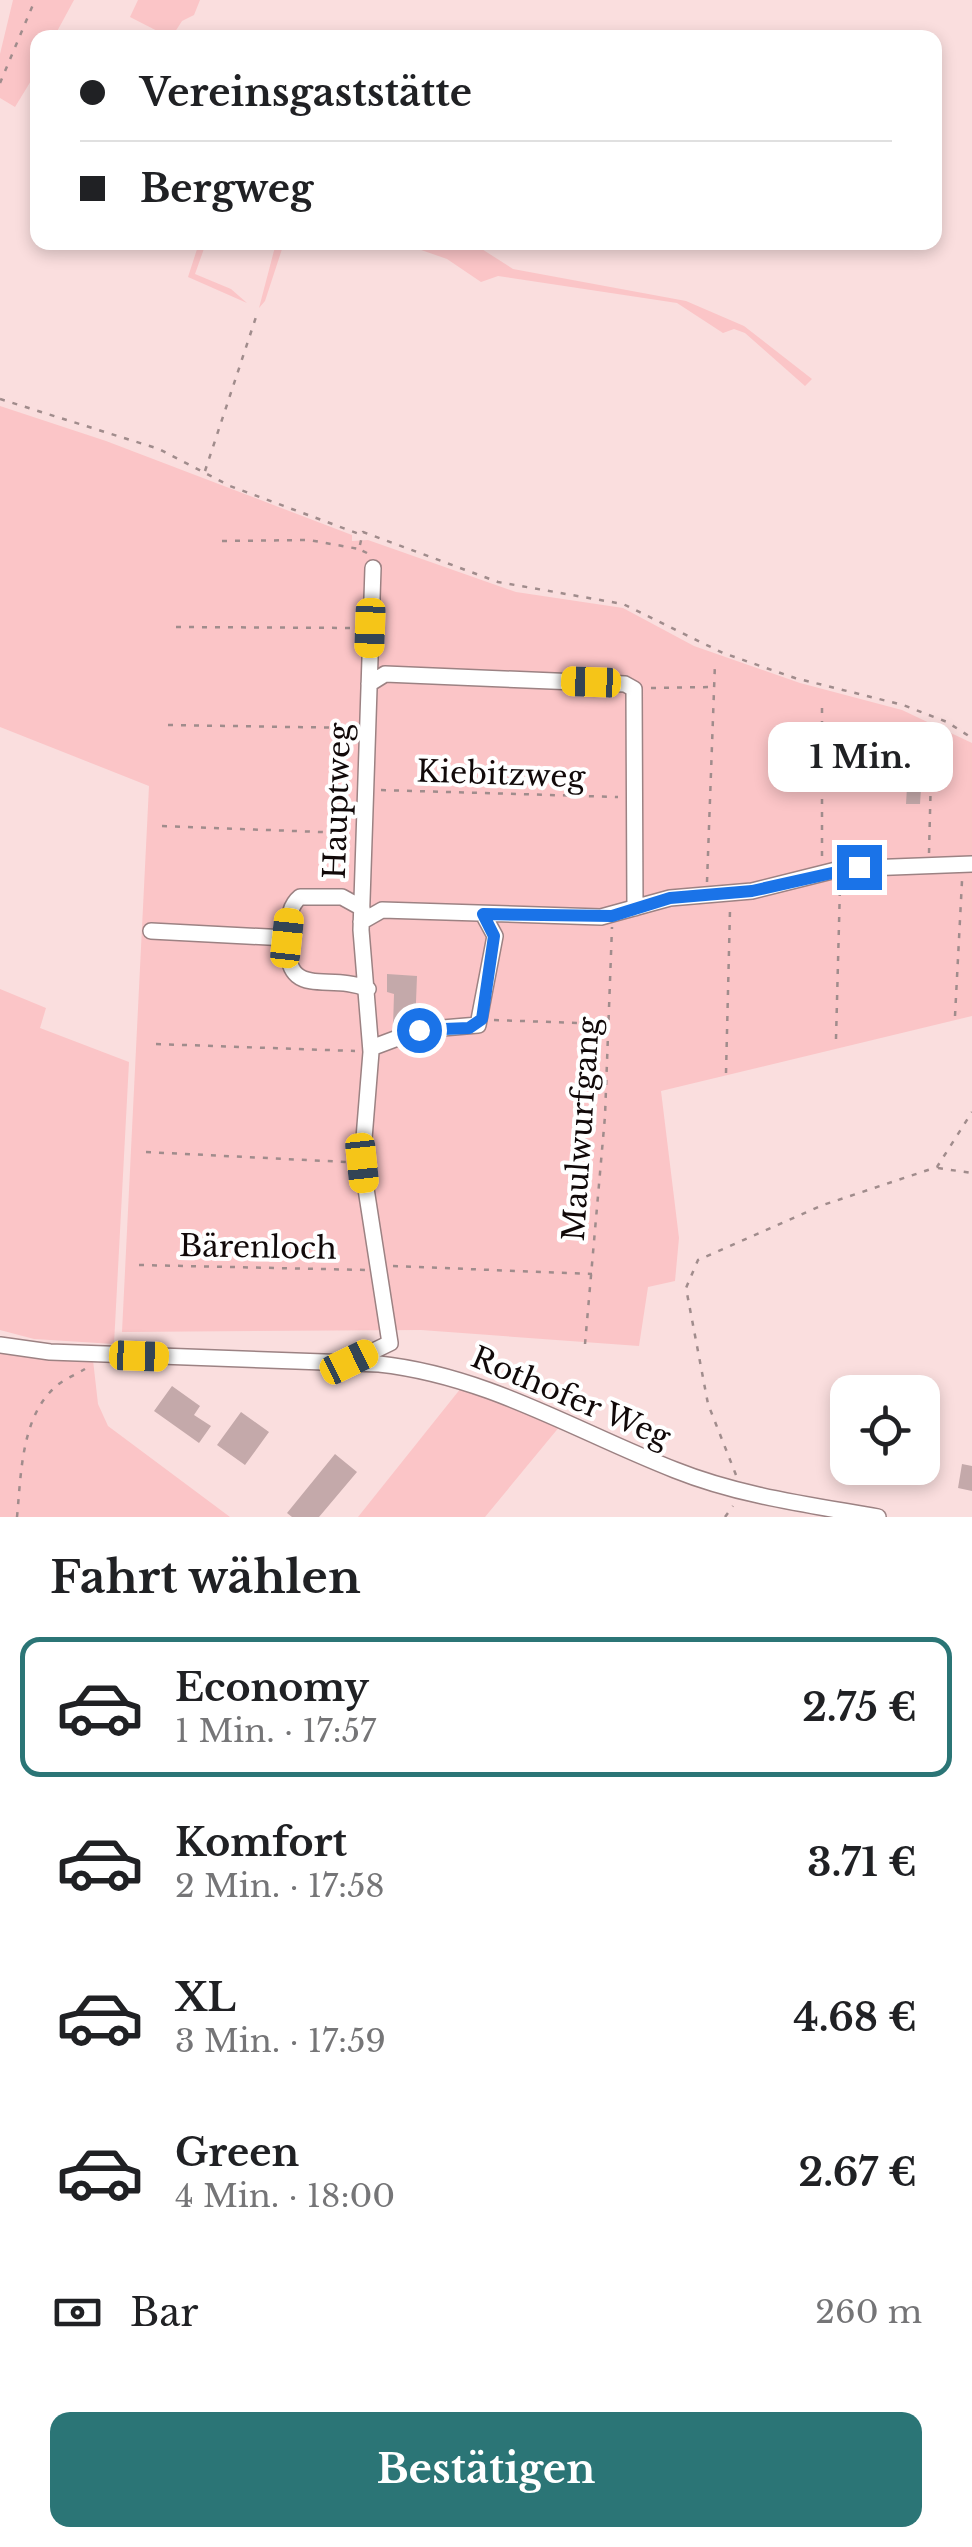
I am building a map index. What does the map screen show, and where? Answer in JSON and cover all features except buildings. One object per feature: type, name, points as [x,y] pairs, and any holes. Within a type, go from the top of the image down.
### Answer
[{"type":"street","name":"Hauptweg","points":[[349,1362],[390,1343],[362,1163],[371,1050],[361,915],[373,568]]},
{"type":"street","points":[[368,684],[385,674],[625,684],[634,689],[635,908]]},
{"type":"street","points":[[368,989],[298,978],[290,966],[287,938],[291,908],[304,894],[342,897],[361,915],[382,910],[612,916],[635,908],[730,893],[840,869],[967,864]]},
{"type":"street","points":[[371,1050],[419,1030],[469,1028],[482,1019],[494,936],[483,914]]},
{"type":"street","points":[[151,932],[287,938]]},
{"type":"street","name":"Rothofer Weg","points":[[0,1345],[110,1355],[349,1362],[426,1370],[490,1388],[677,1471],[739,1491],[878,1517]]},
{"type":"path","points":[[0,84],[35,0]]},
{"type":"path","points":[[204,472],[257,314]]},
{"type":"path","points":[[0,399],[152,446],[230,486],[362,535],[375,534],[498,582],[623,604],[723,654],[794,678],[903,705],[946,722],[972,738]]},
{"type":"path","points":[[360,542],[362,535]]},
{"type":"path","points":[[222,542],[309,540],[361,550]]},
{"type":"path","points":[[176,627],[370,628]]},
{"type":"path","points":[[707,894],[715,663]]},
{"type":"path","points":[[634,689],[714,687]]},
{"type":"path","points":[[822,700],[822,872]]},
{"type":"path","points":[[168,725],[366,728]]},
{"type":"path","points":[[929,864],[932,734]]},
{"type":"path","name":"Kiebitzweg","points":[[365,790],[637,797]]},
{"type":"path","points":[[162,826],[364,834]]},
{"type":"path","points":[[955,1016],[967,864]]},
{"type":"path","points":[[836,1039],[840,869]]},
{"type":"path","points":[[726,1073],[730,893]]},
{"type":"path","name":"Maulwurfgang","points":[[585,1344],[612,916]]},
{"type":"path","points":[[482,1019],[608,1024]]},
{"type":"path","points":[[156,1044],[371,1050]]},
{"type":"path","points":[[937,1167],[972,1112]]},
{"type":"path","points":[[146,1152],[362,1163]]},
{"type":"path","points":[[739,1491],[708,1404],[686,1288],[688,1274],[698,1260],[822,1205],[937,1167],[972,1173]]},
{"type":"path","name":"Bärenloch","points":[[139,1265],[377,1270],[397,1265],[592,1274]]},
{"type":"path","points":[[17,1517],[25,1446],[39,1410],[52,1388],[110,1355]]},
{"type":"shaded area","points":[[13,0],[74,0],[58,30],[30,30],[30,82],[15,107],[0,98],[0,54]]},
{"type":"shaded area","points":[[138,0],[200,0],[194,15],[182,21],[176,30],[155,30],[130,17]]},
{"type":"shaded area","points":[[197,250],[204,250],[195,274],[231,289],[247,303],[188,277]]},
{"type":"shaded area","points":[[274,250],[282,250],[265,301],[259,308]]},
{"type":"shaded area","points":[[421,250],[483,250],[513,269],[686,301],[744,326],[812,379],[805,386],[745,333],[734,329],[723,333],[677,303],[498,276],[481,282],[447,259]]},
{"type":"shaded area","points":[[0,406],[106,441],[352,535],[352,541],[368,540],[516,592],[623,608],[694,646],[800,683],[902,710],[972,743],[972,1016],[661,1091],[679,1238],[675,1281],[648,1287],[639,1346],[421,1330],[122,1332],[149,786],[0,727]]},
{"type":"shaded area","points":[[0,989],[46,1008],[40,1028],[129,1062],[114,1344],[34,1339],[0,1330]]},
{"type":"shaded area","points":[[0,1349],[93,1360],[98,1404],[108,1426],[230,1517],[0,1517]]},
{"type":"shaded area","points":[[461,1388],[477,1389],[560,1426],[485,1517],[358,1517]]},
{"type":"route","points":[[419,1030],[438,1026],[469,1028],[482,1019],[494,936],[493,927],[483,914],[612,916],[670,898],[752,891],[822,872],[859,867]]}]
